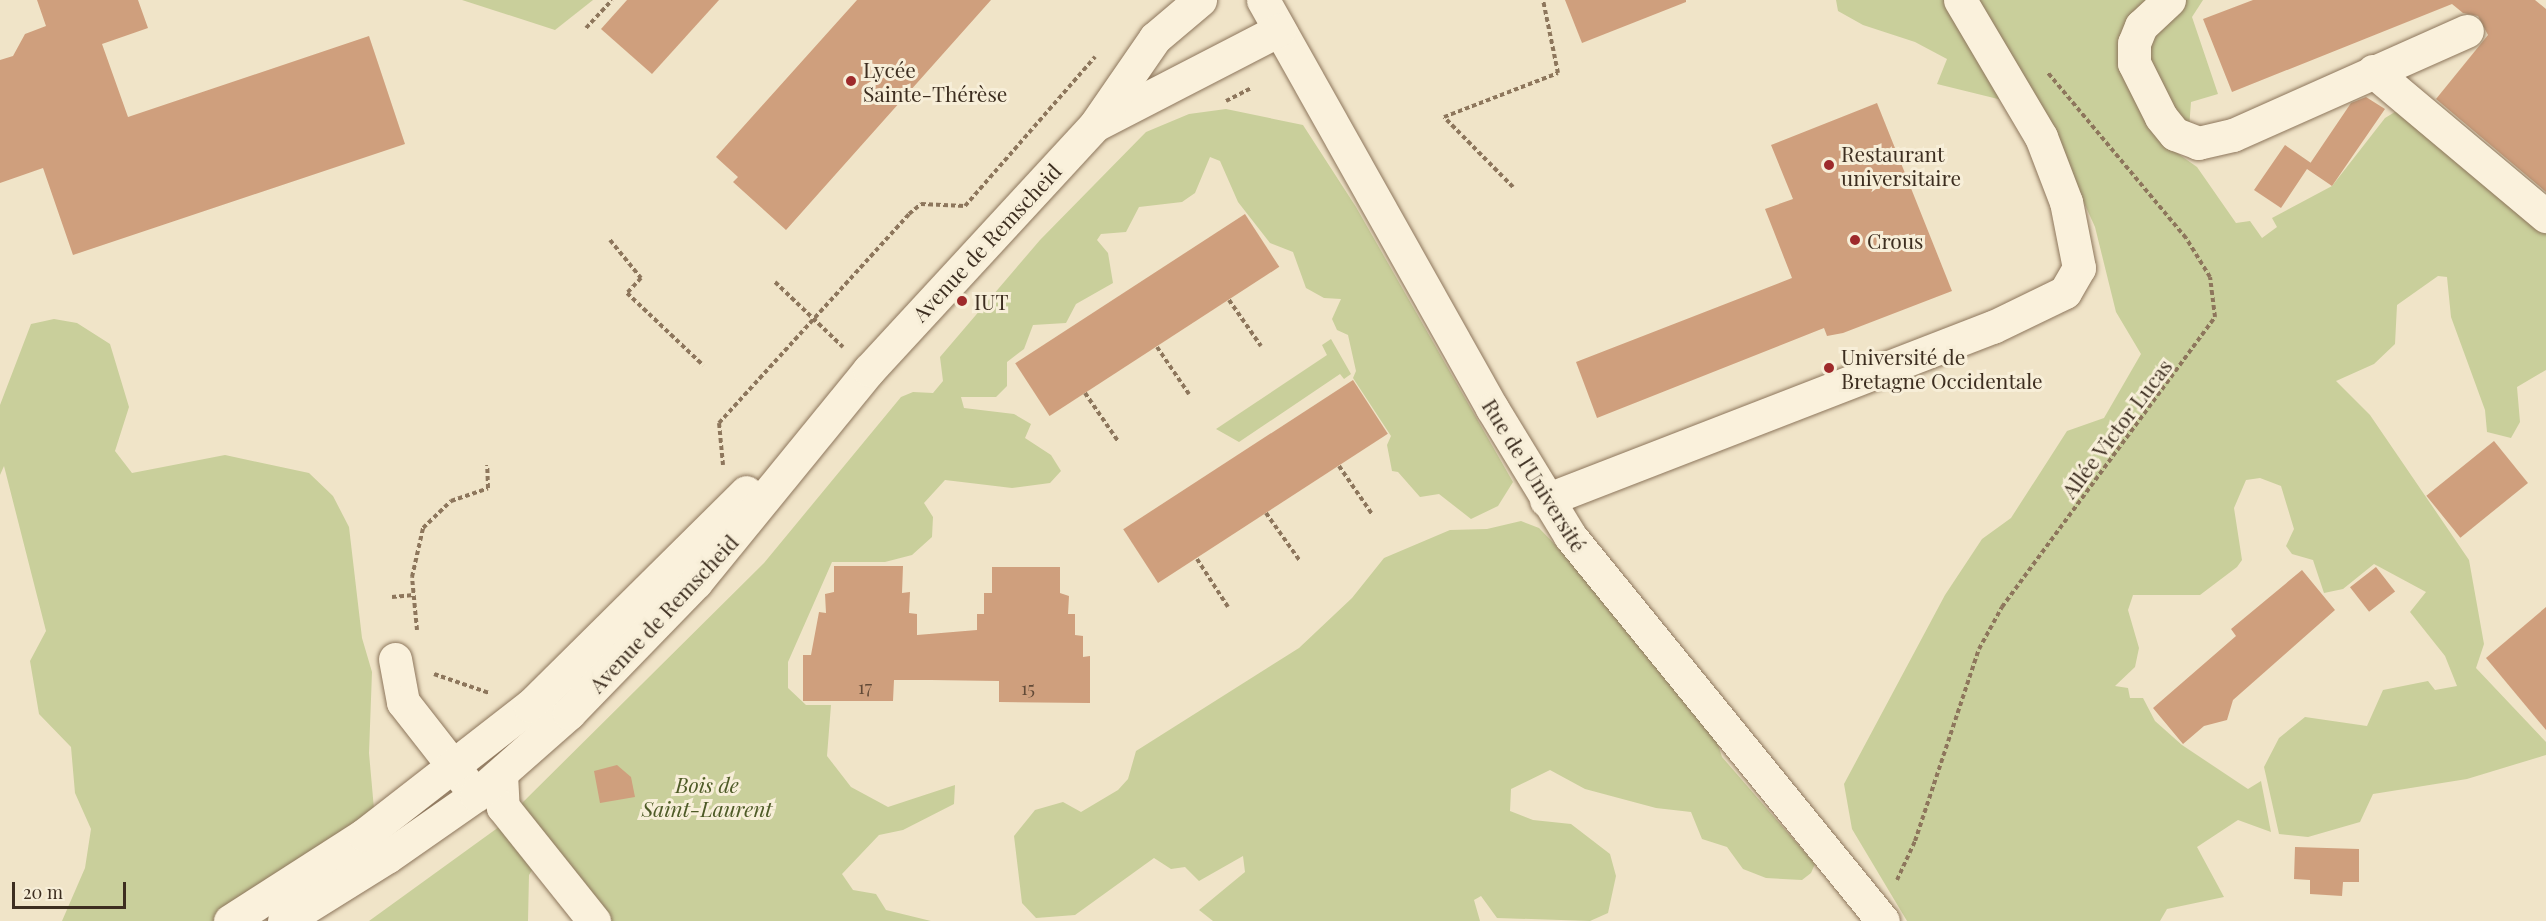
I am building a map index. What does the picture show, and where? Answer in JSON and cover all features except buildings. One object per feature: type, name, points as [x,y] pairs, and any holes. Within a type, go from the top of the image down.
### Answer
[{"type":"street","name":"Avenue de Remscheid","points":[[284,921],[387,857],[476,795],[569,713],[696,582],[869,370],[1095,125],[1155,38],[1200,0]]},
{"type":"street","name":"Rue de l'Université","points":[[1263,0],[1546,500],[1606,583],[1870,916]]},
{"type":"street","points":[[1546,500],[1993,327],[2065,292],[2079,268],[2066,202],[2041,137],[1959,0]]},
{"type":"street","points":[[2169,0],[2141,26],[2134,63],[2161,117],[2187,140],[2215,141],[2233,135],[2467,31]]},
{"type":"street","name":"Avenue de Remscheid","points":[[1095,125],[1279,30]]},
{"type":"street","points":[[2373,71],[2546,216]]},
{"type":"street","name":"Avenue de Remscheid","points":[[230,921],[323,864],[454,767],[576,664],[760,479],[833,416]]},
{"type":"street","points":[[407,648],[403,702],[476,795]]},
{"type":"street","points":[[501,774],[503,807],[594,921]]},
{"type":"path","points":[[586,28],[612,0]]},
{"type":"path","points":[[1513,188],[1444,117],[1558,73],[1543,0]]},
{"type":"path","points":[[723,468],[719,423],[921,204],[965,206],[1098,54]]},
{"type":"path","name":"Allée Victor Lucas","points":[[1870,916],[1893,886],[1903,867],[1979,649],[2002,608],[2215,317],[2210,277],[2186,238],[2044,68]]},
{"type":"path","points":[[1214,103],[1242,96],[1252,88]]},
{"type":"path","points":[[610,240],[641,278],[627,293],[703,365]]},
{"type":"path","points":[[775,282],[813,321],[869,370]]},
{"type":"path","points":[[1229,300],[1261,346]]},
{"type":"path","points":[[1157,347],[1189,394]]},
{"type":"path","points":[[1085,393],[1118,441]]},
{"type":"path","points":[[407,648],[414,595],[415,552],[423,528],[451,501],[488,488],[487,465]]},
{"type":"path","points":[[1339,466],[1372,514]]},
{"type":"path","points":[[1266,513],[1300,561]]},
{"type":"path","points":[[1197,559],[1228,608]]},
{"type":"path","points":[[392,597],[414,595]]},
{"type":"path","points":[[432,673],[495,695]]},
{"type":"green space","points":[[462,0],[593,0],[555,30]]},
{"type":"green space","points":[[1836,0],[2203,0],[2192,17],[2218,94],[2191,102],[2189,129],[2170,148],[2197,167],[2236,223],[2250,221],[2262,238],[2277,227],[2272,218],[2332,186],[2385,118],[2403,107],[2546,231],[2546,370],[2517,387],[2520,422],[2511,438],[2487,432],[2485,410],[2451,317],[2447,277],[2438,276],[2397,305],[2395,344],[2374,364],[2336,381],[2370,415],[2469,560],[2484,644],[2476,668],[2546,742],[2546,755],[2467,779],[2373,794],[2360,822],[2308,837],[2279,834],[2264,767],[2279,738],[2305,717],[2367,726],[2383,690],[2428,681],[2435,690],[2457,686],[2445,656],[2410,612],[2426,592],[2374,564],[2343,589],[2324,593],[2313,560],[2292,554],[2286,546],[2294,529],[2281,486],[2260,478],[2246,480],[2234,508],[2242,560],[2237,567],[2200,595],[2133,595],[2128,610],[2139,648],[2135,667],[2115,686],[2128,688],[2130,698],[2143,698],[2155,721],[2182,745],[2248,789],[2261,781],[2271,832],[2238,820],[2197,847],[2224,897],[2167,909],[2160,921],[1907,921],[1852,829],[1844,784],[1945,595],[1982,539],[2011,518],[2067,431],[2104,418],[2141,354],[2116,312],[2095,227],[2067,165],[2036,122],[1998,99],[1937,84],[1947,59],[1915,42],[1863,25],[1838,11]]},
{"type":"green space","name":"Bois de Saint-Laurent","points":[[1226,109],[1303,125],[1356,207],[1513,482],[1498,506],[1471,519],[1439,494],[1420,497],[1398,472],[1392,471],[1387,445],[1391,436],[1353,378],[1356,371],[1348,335],[1337,330],[1332,319],[1341,299],[1324,298],[1306,288],[1293,252],[1270,243],[1238,202],[1220,161],[1210,157],[1195,193],[1182,202],[1139,207],[1126,232],[1101,234],[1097,240],[1108,253],[1113,283],[1076,304],[1066,323],[1033,325],[1024,349],[1007,362],[1007,386],[996,397],[961,397],[964,408],[1014,414],[1031,424],[1025,438],[1051,455],[1061,471],[1050,483],[1012,488],[945,480],[924,503],[933,517],[932,537],[912,555],[885,562],[832,562],[788,662],[788,688],[806,705],[831,705],[827,756],[851,787],[888,807],[955,785],[954,804],[903,830],[879,835],[842,874],[853,890],[876,894],[886,910],[931,921],[592,921],[517,808],[764,563],[901,397],[913,392],[933,393],[943,381],[940,357],[1040,240],[1146,132],[1189,114]]},
{"type":"green space","points":[[54,319],[77,323],[110,344],[129,407],[115,451],[132,473],[225,455],[309,473],[333,496],[349,527],[362,638],[372,672],[369,753],[374,809],[248,921],[62,921],[85,868],[91,829],[75,793],[71,747],[39,714],[30,661],[46,631],[4,466],[0,475],[0,405],[31,324]]},
{"type":"green space","points":[[1331,339],[1351,374],[1344,379],[1340,374],[1239,442],[1216,429],[1327,355],[1322,345]]},
{"type":"green space","points":[[1521,521],[1539,528],[1597,588],[1715,735],[1722,757],[1815,864],[1811,873],[1802,880],[1766,878],[1743,869],[1727,847],[1702,839],[1691,812],[1656,808],[1585,789],[1550,770],[1511,789],[1510,811],[1533,820],[1571,824],[1610,854],[1616,876],[1608,913],[1590,921],[1497,918],[1481,896],[1474,900],[1480,921],[1213,921],[1199,910],[1245,872],[1243,856],[1199,881],[1185,867],[1171,869],[1154,858],[1075,915],[1036,918],[1022,903],[1014,836],[1035,810],[1063,802],[1081,812],[1118,790],[1128,779],[1136,751],[1299,648],[1352,598],[1384,558],[1450,530],[1487,529]]},
{"type":"green space","points":[[503,824],[536,864],[529,875],[528,921],[369,921]]},
{"type":"place","name":"Lycée Sainte-Thérèse","points":[[851,81]]},
{"type":"place","name":"Restaurant universitaire","points":[[1829,165]]},
{"type":"place","name":"Crous","points":[[1855,240]]},
{"type":"place","name":"IUT","points":[[962,301]]},
{"type":"place","name":"Université de Bretagne Occidentale","points":[[1829,368]]}]
